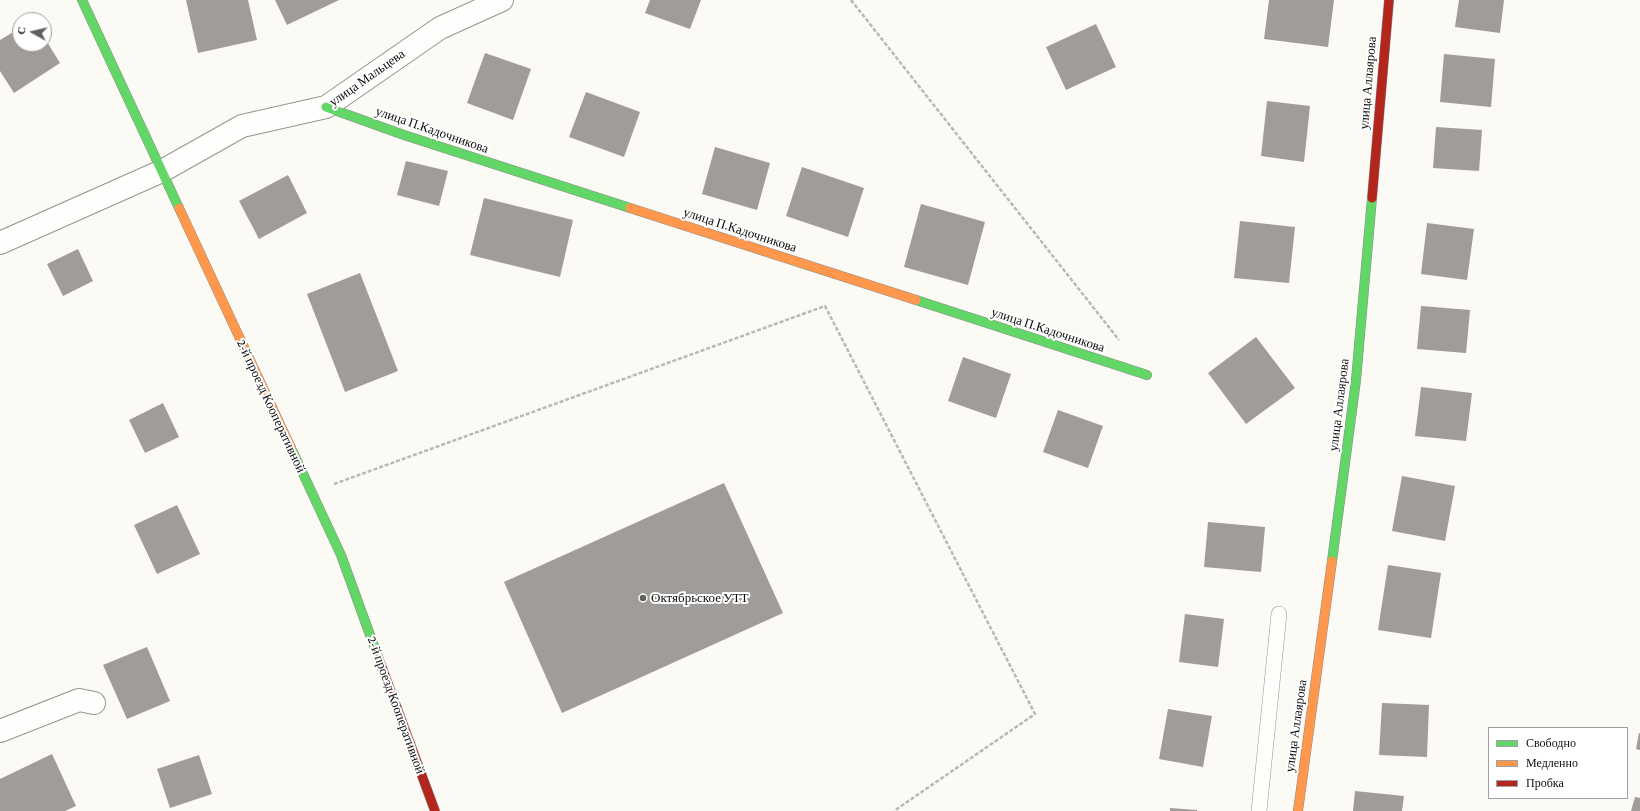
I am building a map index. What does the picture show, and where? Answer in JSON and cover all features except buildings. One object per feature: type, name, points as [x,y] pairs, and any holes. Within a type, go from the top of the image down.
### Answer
[{"type":"street","name":"2-й проезд Кооперативной","points":[[82,0],[341,555],[435,811]]},
{"type":"street","name":"улица Мальцева","points":[[162,171],[242,126],[326,107],[440,28],[502,0]]},
{"type":"street","name":"улица Аллаярова","points":[[1298,811],[1356,380],[1389,0]]},
{"type":"street","name":"улица П.Кадочникова","points":[[326,107],[404,136],[1147,375]]},
{"type":"street","points":[[0,243],[162,171]]},
{"type":"street","points":[[0,731],[79,700],[94,703]]},
{"type":"lane","points":[[1259,811],[1279,614]]},
{"type":"path","points":[[851,0],[1122,344]]},
{"type":"path","points":[[311,493],[825,306],[1035,714],[894,811]]},
{"type":"traffic: fast","points":[[82,0],[179,208]]},
{"type":"traffic: fast","points":[[326,107],[404,135],[630,208]]},
{"type":"traffic: fast","points":[[1332,561],[1356,380],[1372,198]]},
{"type":"traffic: fast","points":[[916,300],[1147,375]]},
{"type":"traffic: fast","points":[[291,448],[341,555],[378,657]]},
{"type":"traffic: slow","points":[[179,208],[291,448]]},
{"type":"traffic: slow","points":[[630,208],[916,300]]},
{"type":"traffic: slow","points":[[1298,811],[1332,561]]},
{"type":"traffic: jam","points":[[1372,198],[1389,0]]},
{"type":"traffic: jam","points":[[378,657],[435,811]]},
{"type":"place","name":"Октябрьское УТТ","points":[[643,598]]}]
